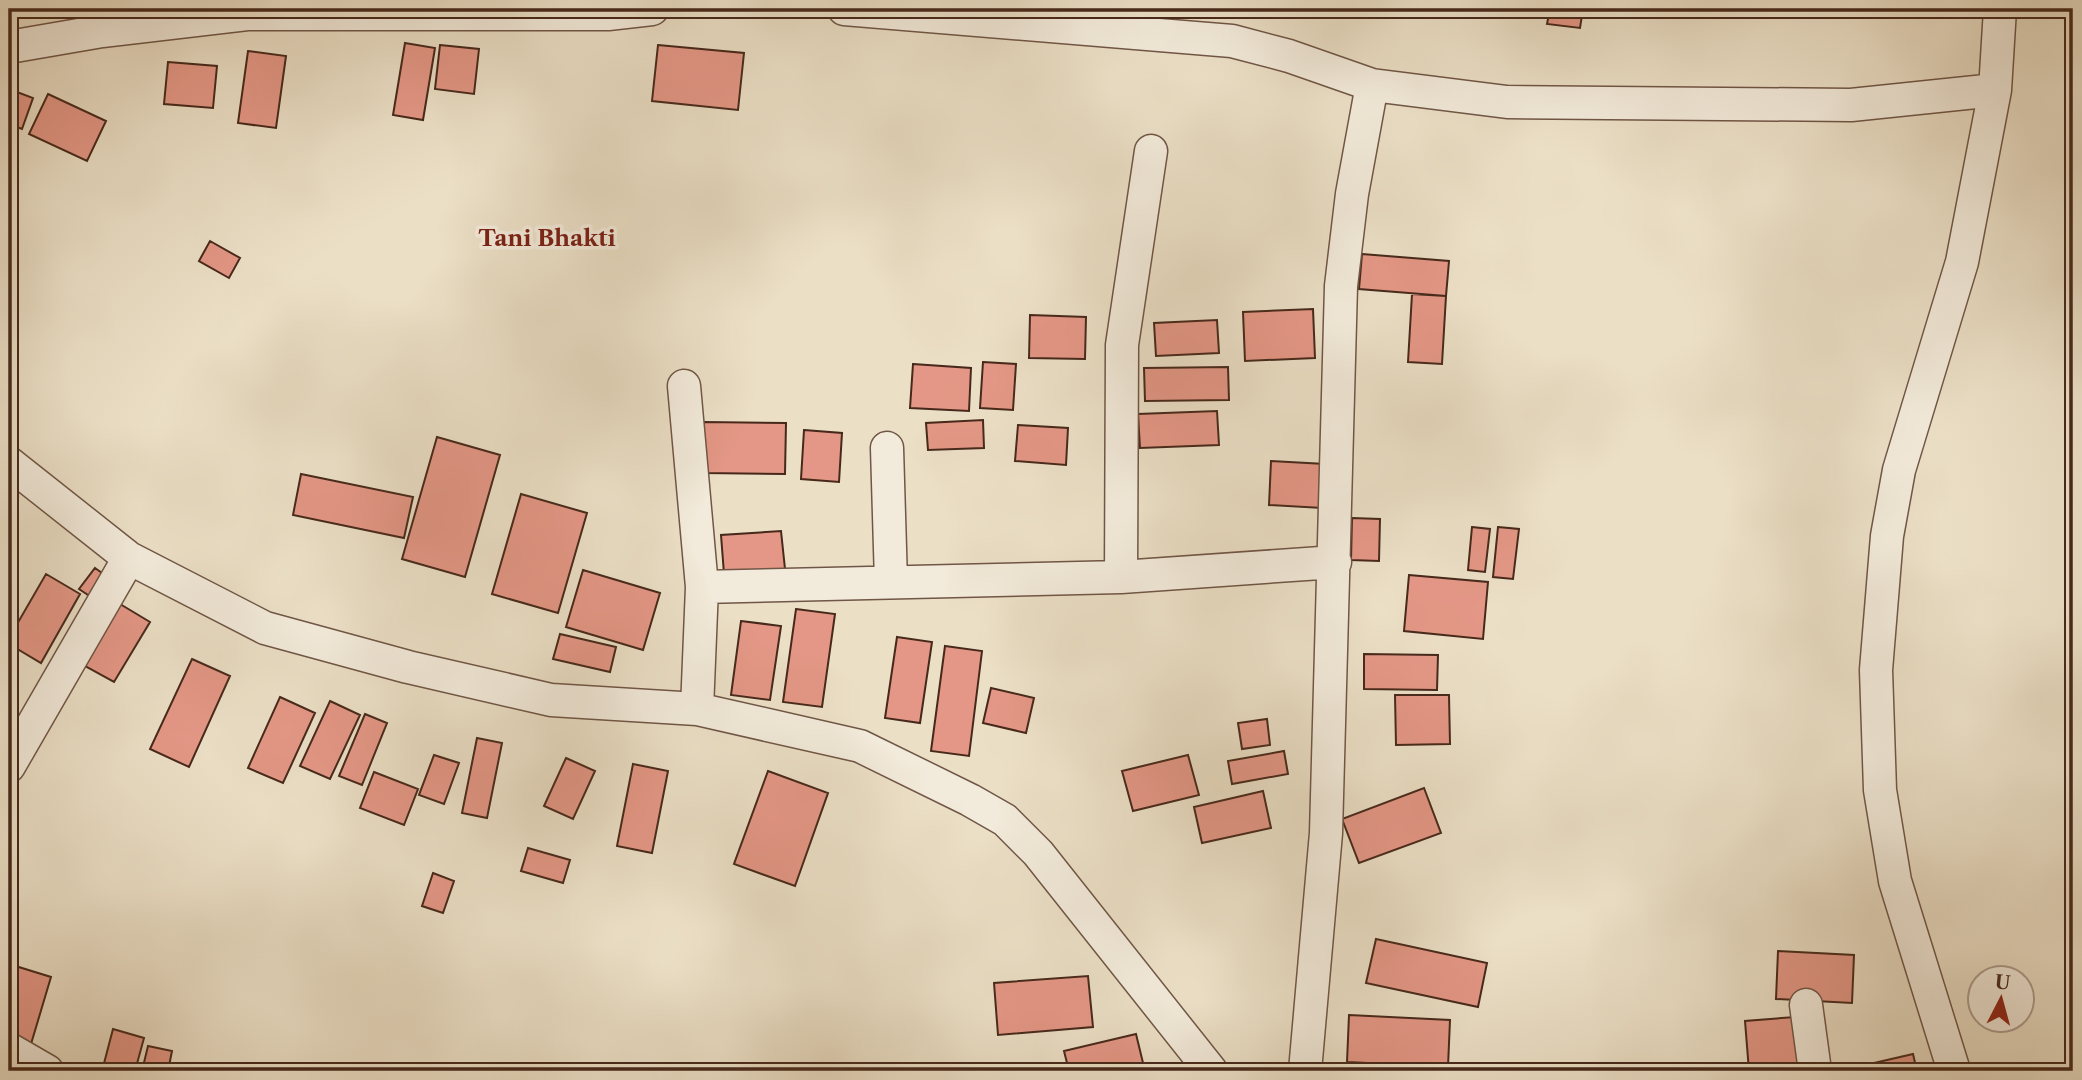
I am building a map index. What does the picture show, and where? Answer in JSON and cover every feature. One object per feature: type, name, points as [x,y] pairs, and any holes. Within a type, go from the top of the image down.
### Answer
[{"type":"street","points":[[9,47],[102,31],[247,14],[652,9]]},
{"type":"street","points":[[844,9],[1232,41],[1289,56],[1372,85],[1507,102],[1753,106],[1902,102],[1995,90]]},
{"type":"street","points":[[1954,1071],[1895,881],[1880,790],[1876,670],[1887,536],[1899,470],[1962,262],[1995,90],[2000,9]]},
{"type":"street","points":[[1305,1071],[1326,833],[1341,286],[1352,194],[1372,85]]},
{"type":"street","points":[[1121,577],[1122,345],[1151,151]]},
{"type":"street","points":[[684,386],[702,587],[696,709]]},
{"type":"street","points":[[887,448],[891,582]]},
{"type":"street","points":[[9,463],[129,558],[265,628],[408,667],[551,700],[696,709],[860,746],[1005,821],[1038,853],[1211,1071]]},
{"type":"street","points":[[9,766],[129,558]]},
{"type":"street","points":[[702,587],[1121,577],[1335,562]]},
{"type":"street","points":[[1807,1005],[1815,1071]]},
{"type":"street","points":[[9,1049],[47,1071]]},
{"type":"building","points":[[1550,9],[1583,9],[1580,28],[1547,24]]},
{"type":"building","points":[[405,43],[435,48],[423,120],[393,115]]},
{"type":"building","points":[[440,45],[479,49],[474,94],[435,89]]},
{"type":"building","points":[[658,45],[744,53],[738,110],[652,101]]},
{"type":"building","points":[[248,51],[286,56],[276,128],[238,123]]},
{"type":"building","points":[[168,62],[217,66],[213,108],[164,104]]},
{"type":"building","points":[[9,89],[33,98],[22,129],[9,124]]},
{"type":"building","points":[[48,94],[106,121],[87,161],[29,134]]},
{"type":"building","points":[[210,241],[240,258],[229,278],[199,261]]},
{"type":"building","points":[[1362,254],[1449,261],[1446,296],[1359,289]]},
{"type":"building","points":[[1412,294],[1446,296],[1442,364],[1408,362]]},
{"type":"building","points":[[1313,309],[1315,358],[1245,361],[1243,312]]},
{"type":"building","points":[[1030,315],[1086,317],[1085,359],[1029,358]]},
{"type":"building","points":[[1217,320],[1219,353],[1156,356],[1154,323]]},
{"type":"building","points":[[983,362],[1016,364],[1013,410],[980,408]]},
{"type":"building","points":[[913,364],[971,368],[969,411],[910,408]]},
{"type":"building","points":[[1228,367],[1229,400],[1145,401],[1144,368]]},
{"type":"building","points":[[1217,411],[1219,445],[1140,448],[1138,414]]},
{"type":"building","points":[[983,420],[984,448],[928,450],[926,423]]},
{"type":"building","points":[[704,422],[786,423],[785,474],[703,473]]},
{"type":"building","points":[[1018,425],[1068,428],[1066,465],[1015,461]]},
{"type":"building","points":[[804,430],[842,433],[839,482],[801,479]]},
{"type":"building","points":[[437,437],[500,455],[465,577],[402,559]]},
{"type":"building","points":[[1271,461],[1325,464],[1322,508],[1269,505]]},
{"type":"building","points":[[301,474],[413,497],[404,538],[293,515]]},
{"type":"building","points":[[521,494],[587,513],[558,613],[492,594]]},
{"type":"building","points":[[1352,518],[1380,519],[1379,561],[1351,560]]},
{"type":"building","points":[[1472,527],[1490,529],[1485,572],[1468,570]]},
{"type":"building","points":[[1498,527],[1519,529],[1513,579],[1493,577]]},
{"type":"building","points":[[781,531],[785,569],[724,574],[721,535]]},
{"type":"building","points":[[95,568],[109,578],[94,599],[79,589]]},
{"type":"building","points":[[583,570],[660,593],[643,650],[566,627]]},
{"type":"building","points":[[46,574],[80,594],[41,663],[9,644],[9,638]]},
{"type":"building","points":[[1409,575],[1488,582],[1483,639],[1404,631]]},
{"type":"building","points":[[120,604],[150,622],[114,682],[83,665]]},
{"type":"building","points":[[796,609],[835,614],[822,707],[783,702]]},
{"type":"building","points":[[741,621],[781,626],[770,700],[731,695]]},
{"type":"building","points":[[560,634],[616,647],[610,672],[553,659]]},
{"type":"building","points":[[897,637],[932,642],[920,723],[885,718]]},
{"type":"building","points":[[945,646],[982,651],[969,756],[931,751]]},
{"type":"building","points":[[1364,654],[1438,655],[1437,690],[1364,689]]},
{"type":"building","points":[[192,659],[230,676],[189,767],[150,749]]},
{"type":"building","points":[[991,688],[1034,698],[1026,733],[983,723]]},
{"type":"building","points":[[1395,695],[1449,695],[1450,744],[1396,745]]},
{"type":"building","points":[[280,697],[315,713],[283,783],[248,768]]},
{"type":"building","points":[[330,701],[360,715],[330,779],[300,766]]},
{"type":"building","points":[[365,714],[387,723],[362,785],[339,776]]},
{"type":"building","points":[[1267,719],[1270,745],[1242,749],[1238,723]]},
{"type":"building","points":[[477,738],[502,743],[487,818],[462,813]]},
{"type":"building","points":[[1284,751],[1288,774],[1232,784],[1228,761]]},
{"type":"building","points":[[434,755],[459,763],[444,804],[419,795]]},
{"type":"building","points":[[1188,755],[1199,795],[1133,811],[1122,771]]},
{"type":"building","points":[[566,758],[595,771],[573,819],[544,806]]},
{"type":"building","points":[[633,764],[668,771],[652,853],[617,846]]},
{"type":"building","points":[[768,771],[828,793],[795,886],[734,864]]},
{"type":"building","points":[[374,772],[418,789],[404,825],[360,808]]},
{"type":"building","points":[[1424,788],[1441,833],[1359,863],[1342,819]]},
{"type":"building","points":[[1263,791],[1271,828],[1202,843],[1194,807]]},
{"type":"building","points":[[528,848],[570,860],[563,883],[521,871]]},
{"type":"building","points":[[433,873],[454,881],[443,913],[422,906]]},
{"type":"building","points":[[1376,939],[1487,963],[1478,1007],[1366,983]]},
{"type":"building","points":[[1778,951],[1854,955],[1852,1003],[1776,999]]},
{"type":"building","points":[[9,964],[51,977],[31,1044],[9,1037]]},
{"type":"building","points":[[1088,976],[1093,1027],[998,1035],[994,983]]},
{"type":"building","points":[[1349,1015],[1450,1020],[1448,1067],[1347,1062]]},
{"type":"building","points":[[1795,1017],[1799,1071],[1749,1071],[1745,1021]]},
{"type":"building","points":[[113,1029],[144,1038],[135,1071],[102,1071]]},
{"type":"building","points":[[1136,1034],[1144,1067],[1128,1071],[1069,1071],[1064,1051]]},
{"type":"building","points":[[148,1046],[172,1051],[168,1071],[142,1071]]},
{"type":"building","points":[[1913,1054],[1917,1071],[1876,1071],[1874,1063]]},
{"type":"district","name":"Tani Bhakti","points":[[547,238]]}]
